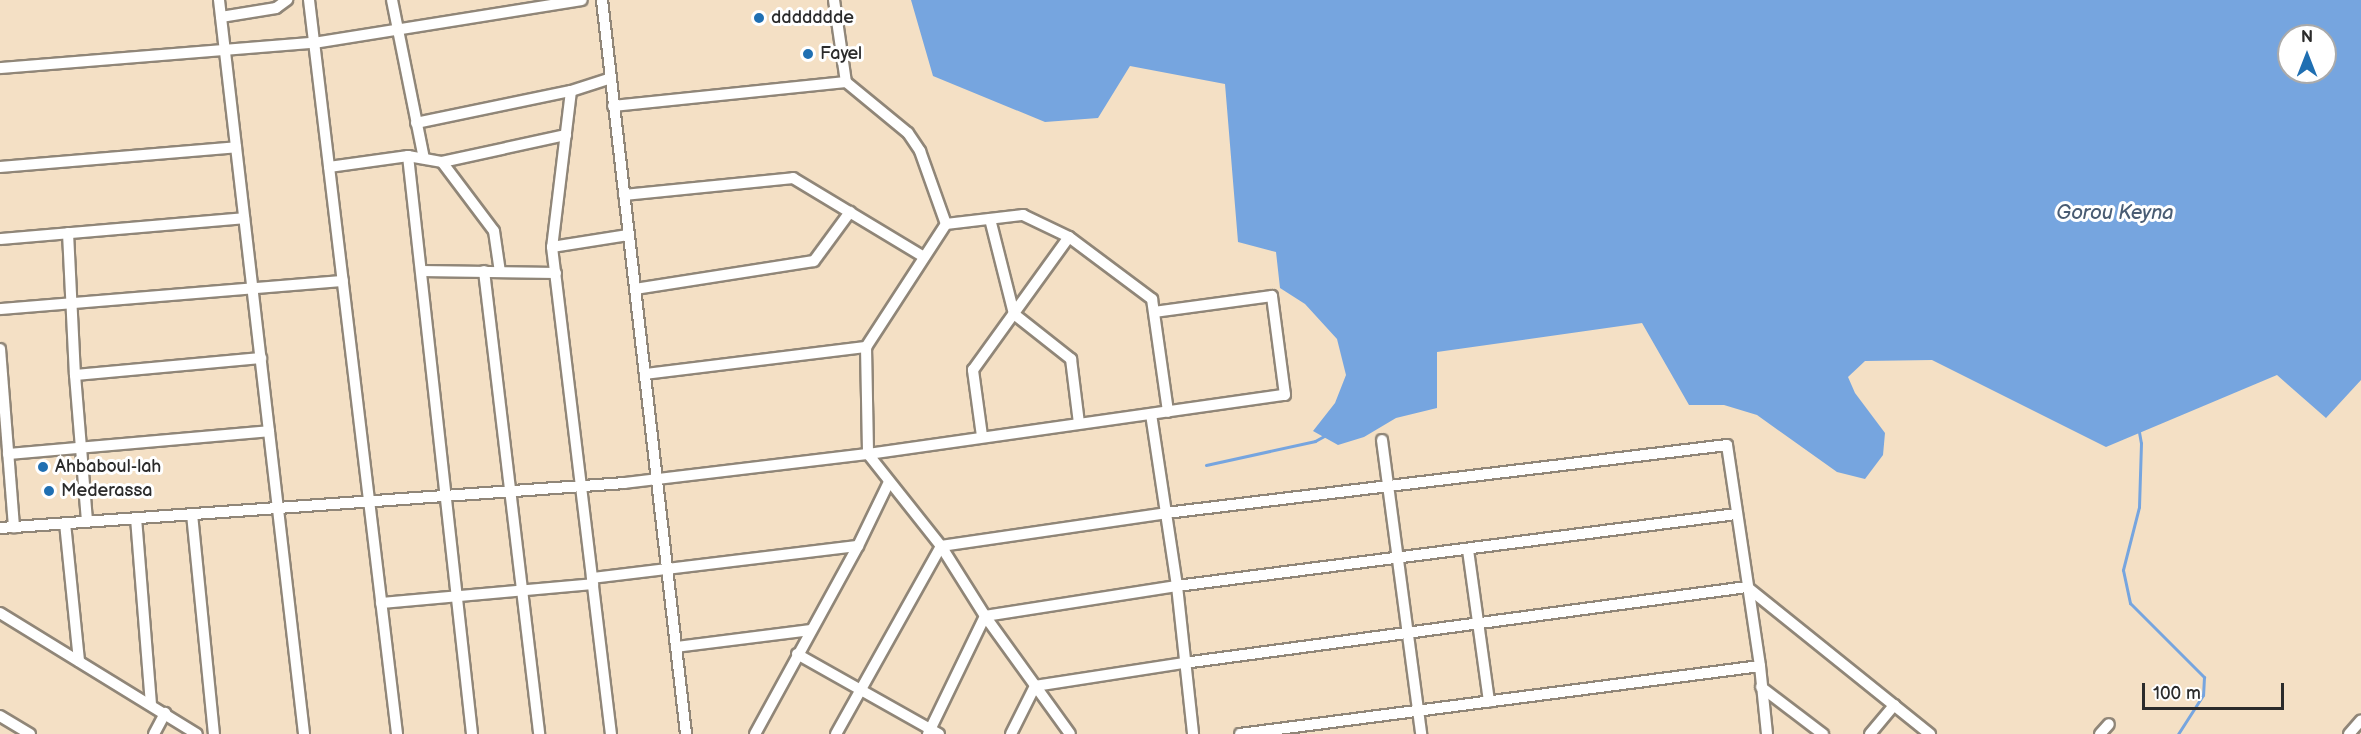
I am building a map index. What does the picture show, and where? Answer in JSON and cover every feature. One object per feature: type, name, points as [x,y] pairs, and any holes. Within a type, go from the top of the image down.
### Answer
[{"type":"street","points":[[219,0],[304,734]]},
{"type":"street","points":[[221,17],[276,8],[287,0]]},
{"type":"street","points":[[309,0],[397,734]]},
{"type":"street","points":[[392,0],[424,158]]},
{"type":"street","points":[[0,68],[314,43],[582,0]]},
{"type":"street","points":[[602,0],[609,79],[614,106],[686,734]]},
{"type":"street","points":[[834,0],[846,82],[908,133],[920,151],[946,224]]},
{"type":"street","points":[[416,123],[571,91],[609,79]]},
{"type":"street","points":[[614,106],[846,82]]},
{"type":"street","points":[[571,91],[552,247],[611,734]]},
{"type":"street","points":[[329,167],[408,156],[442,162],[566,135]]},
{"type":"street","points":[[0,167],[236,147]]},
{"type":"street","points":[[408,156],[472,734]]},
{"type":"street","points":[[442,162],[494,231],[500,272]]},
{"type":"street","points":[[624,195],[793,178],[924,257]]},
{"type":"street","points":[[635,289],[814,261],[850,212]]},
{"type":"street","points":[[1070,734],[985,616],[941,546],[868,454],[866,347],[946,224],[1023,215],[1070,237],[1152,299],[1168,412]]},
{"type":"street","points":[[0,239],[244,218]]},
{"type":"street","points":[[990,219],[1014,314],[1071,359],[1079,423]]},
{"type":"street","points":[[68,233],[75,375],[87,522]]},
{"type":"street","points":[[552,247],[628,235]]},
{"type":"street","points":[[982,436],[973,370],[1070,237]]},
{"type":"street","points":[[421,271],[556,273]]},
{"type":"street","points":[[484,272],[539,734]]},
{"type":"street","points":[[0,309],[343,281]]},
{"type":"street","points":[[0,528],[510,492],[657,479],[868,454],[982,436],[1285,395],[1272,296],[1154,312]]},
{"type":"street","points":[[645,374],[866,347]]},
{"type":"street","points":[[0,349],[14,527]]},
{"type":"street","points":[[75,375],[261,357]]},
{"type":"street","points":[[1152,414],[1177,586],[1193,734]]},
{"type":"street","points":[[8,454],[269,431]]},
{"type":"street","points":[[1382,440],[1421,734]]},
{"type":"street","points":[[941,546],[1166,513],[1727,445],[1760,666],[1767,734]]},
{"type":"street","points":[[755,734],[858,546],[889,482]]},
{"type":"street","points":[[192,514],[214,734]]},
{"type":"street","points":[[985,616],[1177,586],[1736,514]]},
{"type":"street","points":[[136,518],[151,704]]},
{"type":"street","points":[[65,524],[79,661]]},
{"type":"street","points":[[381,603],[522,590],[667,569],[858,546]]},
{"type":"street","points":[[836,734],[941,546]]},
{"type":"street","points":[[1468,550],[1489,702]]},
{"type":"street","points":[[1035,686],[1184,663],[1747,587],[1930,734]]},
{"type":"street","points":[[0,614],[197,734]]},
{"type":"street","points":[[797,654],[933,732],[985,616]]},
{"type":"street","points":[[676,647],[810,630]]},
{"type":"street","points":[[1240,734],[1760,666]]},
{"type":"street","points":[[1011,734],[1035,686]]},
{"type":"street","points":[[1761,687],[1823,734]]},
{"type":"street","points":[[1870,734],[1893,705]]},
{"type":"street","points":[[154,734],[165,713]]},
{"type":"street","points":[[0,716],[30,734]]},
{"type":"street","points":[[2349,734],[2361,720]]},
{"type":"street","points":[[2100,734],[2109,724]]},
{"type":"water","name":"Gorou Keyna","points":[[911,0],[2361,0],[2361,380],[2326,418],[2277,375],[2106,447],[1932,360],[1865,361],[1848,377],[1855,393],[1885,433],[1883,455],[1865,479],[1837,472],[1757,415],[1724,405],[1689,405],[1642,323],[1437,352],[1437,408],[1396,418],[1364,437],[1338,445],[1313,431],[1335,403],[1346,375],[1337,339],[1305,304],[1280,288],[1276,252],[1238,242],[1225,84],[1130,66],[1098,118],[1045,122],[933,76]]},
{"type":"waterway","points":[[2139,432],[2141,443],[2139,507],[2123,570],[2130,603],[2204,677],[2203,695],[2178,734]]},
{"type":"waterway","points":[[1206,465],[1315,441],[1326,435]]},
{"type":"place","name":"ddddddde","points":[[759,18]]},
{"type":"place","name":"Fayel","points":[[808,54]]},
{"type":"place","name":"Ahbaboul-lah","points":[[43,467]]},
{"type":"place","name":"Mederassa","points":[[49,491]]}]
